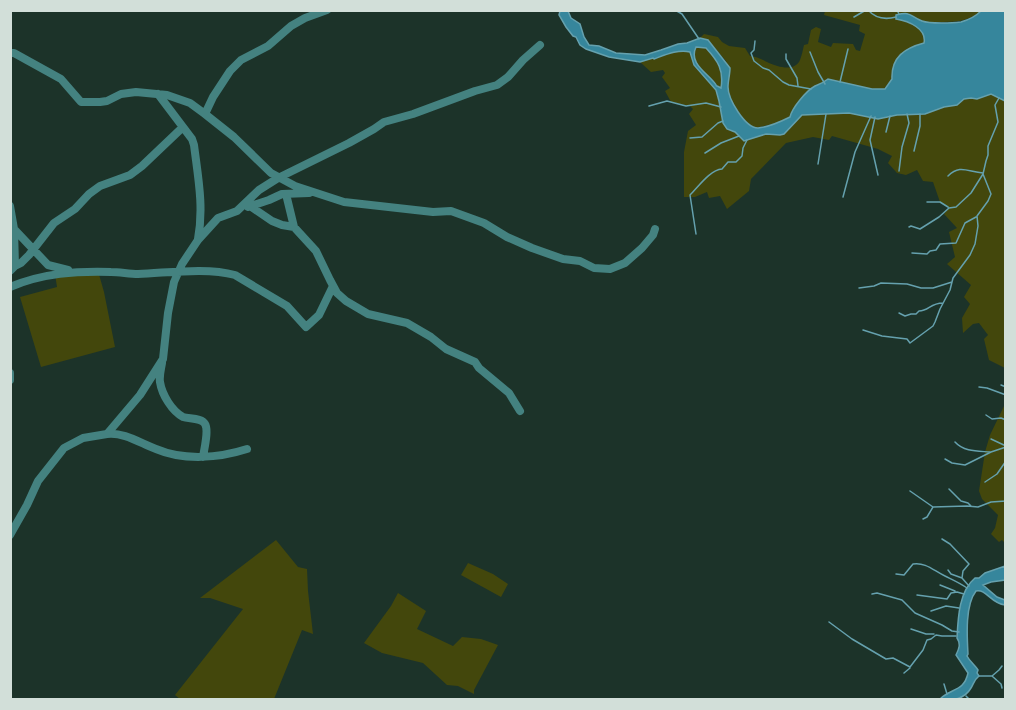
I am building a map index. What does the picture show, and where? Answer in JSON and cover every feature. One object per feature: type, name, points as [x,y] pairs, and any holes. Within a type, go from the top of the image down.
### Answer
[{"type":"street","points":[[205,114],[230,71],[241,60],[268,46],[291,26],[327,10]]},
{"type":"street","points":[[237,211],[259,190],[278,178],[349,143],[384,122],[497,85],[540,45]]},
{"type":"street","points":[[10,52],[61,80],[81,102],[100,102],[121,94],[136,92],[158,94],[190,103],[234,137],[278,178],[344,202],[433,212],[451,211],[484,222],[532,249],[563,259],[580,261],[594,268],[610,269],[625,263],[642,248],[655,230]]},
{"type":"street","points":[[158,94],[192,139],[194,145],[201,198],[198,240]]},
{"type":"street","points":[[13,268],[21,263],[54,223],[74,211],[100,186],[130,175],[183,127]]},
{"type":"street","points":[[203,457],[206,424],[203,421],[183,416],[169,403],[160,382],[168,313],[178,272],[198,240],[218,218],[286,194],[317,192]]},
{"type":"street","points":[[286,194],[294,226],[316,251],[337,293],[368,314],[407,323],[446,349],[475,362],[509,393],[520,411]]},
{"type":"street","points":[[10,206],[14,229],[13,268]]},
{"type":"street","points":[[250,206],[272,221],[284,226],[294,226]]},
{"type":"street","points":[[14,229],[48,265],[82,272]]},
{"type":"street","points":[[10,287],[29,279],[82,272],[229,273],[287,306],[306,327],[319,315],[333,286]]},
{"type":"street","points":[[107,434],[140,394],[163,359]]},
{"type":"street","points":[[10,373],[10,380]]},
{"type":"street","points":[[10,535],[38,481],[64,448],[83,438],[113,434],[131,438],[162,451],[203,457],[248,449]]},
{"type":"green space","points":[[825,11],[981,11],[966,19],[949,22],[926,22],[908,14],[896,15],[897,19],[912,24],[920,30],[924,44],[917,45],[892,73],[892,79],[884,89],[872,89],[828,79],[808,92],[796,105],[790,117],[756,128],[750,125],[731,101],[726,61],[708,40],[700,38],[704,34],[718,37],[729,46],[745,48],[750,56],[786,68],[798,64],[804,45],[808,44],[811,30],[816,27],[821,29],[818,42],[831,47],[833,43],[853,44],[856,50],[860,51],[865,34],[859,31],[860,25],[824,15]]},
{"type":"green space","points":[[696,47],[706,48],[717,62],[722,76],[721,89],[696,62],[694,53]]},
{"type":"green space","points":[[688,50],[694,65],[716,90],[722,117],[744,141],[766,134],[784,134],[802,115],[849,113],[878,119],[897,115],[925,114],[957,105],[964,99],[977,99],[991,94],[1005,101],[1005,368],[989,360],[984,339],[988,335],[979,323],[973,324],[963,333],[962,318],[970,304],[964,297],[971,285],[947,264],[955,257],[949,232],[957,228],[944,214],[949,208],[940,202],[933,182],[923,181],[917,170],[906,175],[897,173],[888,163],[892,156],[878,149],[832,136],[829,140],[813,137],[786,143],[751,179],[749,191],[727,209],[720,196],[709,198],[707,192],[695,197],[684,197],[684,152],[688,131],[696,125],[689,114],[693,109],[690,106],[671,102],[665,91],[670,88],[662,77],[665,73],[663,70],[651,72],[640,62],[676,51]]},
{"type":"green space","points":[[98,271],[115,347],[41,367],[20,297],[57,287],[55,274]]},
{"type":"green space","points":[[1005,404],[1005,543],[1002,540],[999,542],[991,534],[998,515],[982,499],[979,491],[990,435]]},
{"type":"green space","points":[[276,540],[298,567],[307,569],[313,634],[302,630],[274,699],[180,699],[175,695],[243,609],[210,598],[200,598]]},
{"type":"green space","points":[[468,563],[493,574],[508,584],[501,597],[461,575]]},
{"type":"green space","points":[[398,593],[426,611],[417,629],[453,646],[462,637],[481,639],[498,645],[474,694],[458,686],[447,685],[423,663],[382,653],[364,643]]},
{"type":"water","points":[[560,11],[568,11],[571,18],[580,24],[589,45],[599,46],[616,53],[645,55],[700,38],[708,40],[730,68],[728,87],[734,105],[748,123],[758,128],[790,117],[796,105],[808,92],[828,79],[872,89],[885,89],[892,79],[894,65],[900,55],[924,43],[920,30],[896,19],[896,15],[908,14],[926,22],[947,23],[964,21],[981,11],[1005,11],[1005,101],[991,94],[977,99],[964,99],[957,105],[925,114],[897,115],[878,119],[849,113],[802,115],[784,134],[766,134],[744,141],[735,132],[727,129],[723,123],[716,90],[694,65],[690,52],[676,52],[640,62],[609,57],[580,45],[559,15]],"holes":[[[696,47],[706,48],[719,66],[722,76],[721,88],[716,86],[702,70],[694,57]]]},
{"type":"water","points":[[1005,566],[1005,580],[983,585],[997,597],[1005,600],[1005,605],[980,591],[976,591],[970,604],[967,621],[967,656],[978,670],[979,676],[962,697],[940,699],[960,687],[968,673],[956,655],[959,647],[957,638],[959,614],[966,590],[975,578]]},
{"type":"waterway","points":[[675,10],[682,14],[699,39]]},
{"type":"waterway","points":[[854,17],[866,10]]},
{"type":"waterway","points":[[868,10],[881,18],[896,17]]},
{"type":"waterway","points":[[897,10],[899,14]]},
{"type":"waterway","points":[[755,41],[754,50],[751,53],[754,61],[789,85],[811,89]]},
{"type":"waterway","points":[[840,82],[848,49]]},
{"type":"waterway","points":[[810,52],[825,84]]},
{"type":"waterway","points":[[786,54],[786,59],[797,78],[798,86]]},
{"type":"waterway","points":[[909,227],[920,229],[949,208],[956,207],[971,193],[983,174],[988,146],[998,122],[995,105],[999,98]]},
{"type":"waterway","points":[[649,106],[667,101],[686,106],[706,103],[721,107]]},
{"type":"waterway","points":[[818,164],[826,114]]},
{"type":"waterway","points":[[899,171],[902,147],[909,123],[907,114]]},
{"type":"waterway","points":[[914,151],[920,126],[920,114]]},
{"type":"waterway","points":[[843,197],[855,152],[871,116]]},
{"type":"waterway","points":[[886,132],[890,116]]},
{"type":"waterway","points":[[875,117],[870,140],[878,175]]},
{"type":"waterway","points":[[690,138],[702,137],[723,121]]},
{"type":"waterway","points":[[705,153],[739,136]]},
{"type":"waterway","points":[[696,234],[690,195],[713,172],[722,169],[728,162],[736,162],[742,156],[747,140]]},
{"type":"waterway","points":[[948,176],[956,170],[983,173]]},
{"type":"waterway","points":[[863,330],[882,336],[907,339],[910,343],[933,326],[950,290],[953,278],[975,244],[977,216],[991,194],[983,174]]},
{"type":"waterway","points":[[927,202],[940,202],[948,207]]},
{"type":"waterway","points":[[912,253],[927,254],[936,250],[940,244],[956,243],[965,223],[976,217]]},
{"type":"waterway","points":[[859,288],[881,283],[933,288],[952,282]]},
{"type":"waterway","points":[[899,313],[905,316],[916,314],[935,304],[943,303]]},
{"type":"waterway","points":[[1001,385],[1006,387]]},
{"type":"waterway","points":[[979,387],[1006,395]]},
{"type":"waterway","points":[[986,415],[992,419],[1006,420]]},
{"type":"waterway","points":[[991,439],[1006,446]]},
{"type":"waterway","points":[[955,442],[967,449],[990,452]]},
{"type":"waterway","points":[[945,459],[952,463],[965,465],[1006,447]]},
{"type":"waterway","points":[[985,482],[997,474],[1006,461]]},
{"type":"waterway","points":[[949,489],[961,501],[971,506]]},
{"type":"waterway","points":[[910,491],[933,507],[978,507],[991,502],[1006,501]]},
{"type":"waterway","points":[[923,519],[933,507]]},
{"type":"waterway","points":[[942,539],[969,564],[963,571],[962,578]]},
{"type":"waterway","points":[[896,574],[904,575],[913,564],[922,564],[967,588]]},
{"type":"waterway","points":[[948,570],[951,574],[962,578],[969,586]]},
{"type":"waterway","points":[[940,585],[955,591]]},
{"type":"waterway","points":[[872,594],[877,593],[902,600],[915,613],[952,631],[959,632]]},
{"type":"waterway","points":[[917,595],[947,599],[951,593],[964,594]]},
{"type":"waterway","points":[[931,611],[946,606],[959,608]]},
{"type":"waterway","points":[[829,622],[886,659],[893,658],[910,667],[923,650],[927,640],[936,635],[956,636]]},
{"type":"waterway","points":[[911,629],[934,634]]},
{"type":"waterway","points":[[992,676],[1002,666]]},
{"type":"waterway","points":[[904,673],[910,668]]},
{"type":"waterway","points":[[979,676],[992,676],[1002,688]]},
{"type":"waterway","points":[[944,684],[947,694]]},
{"type":"waterway","points":[[966,696],[973,700]]}]
